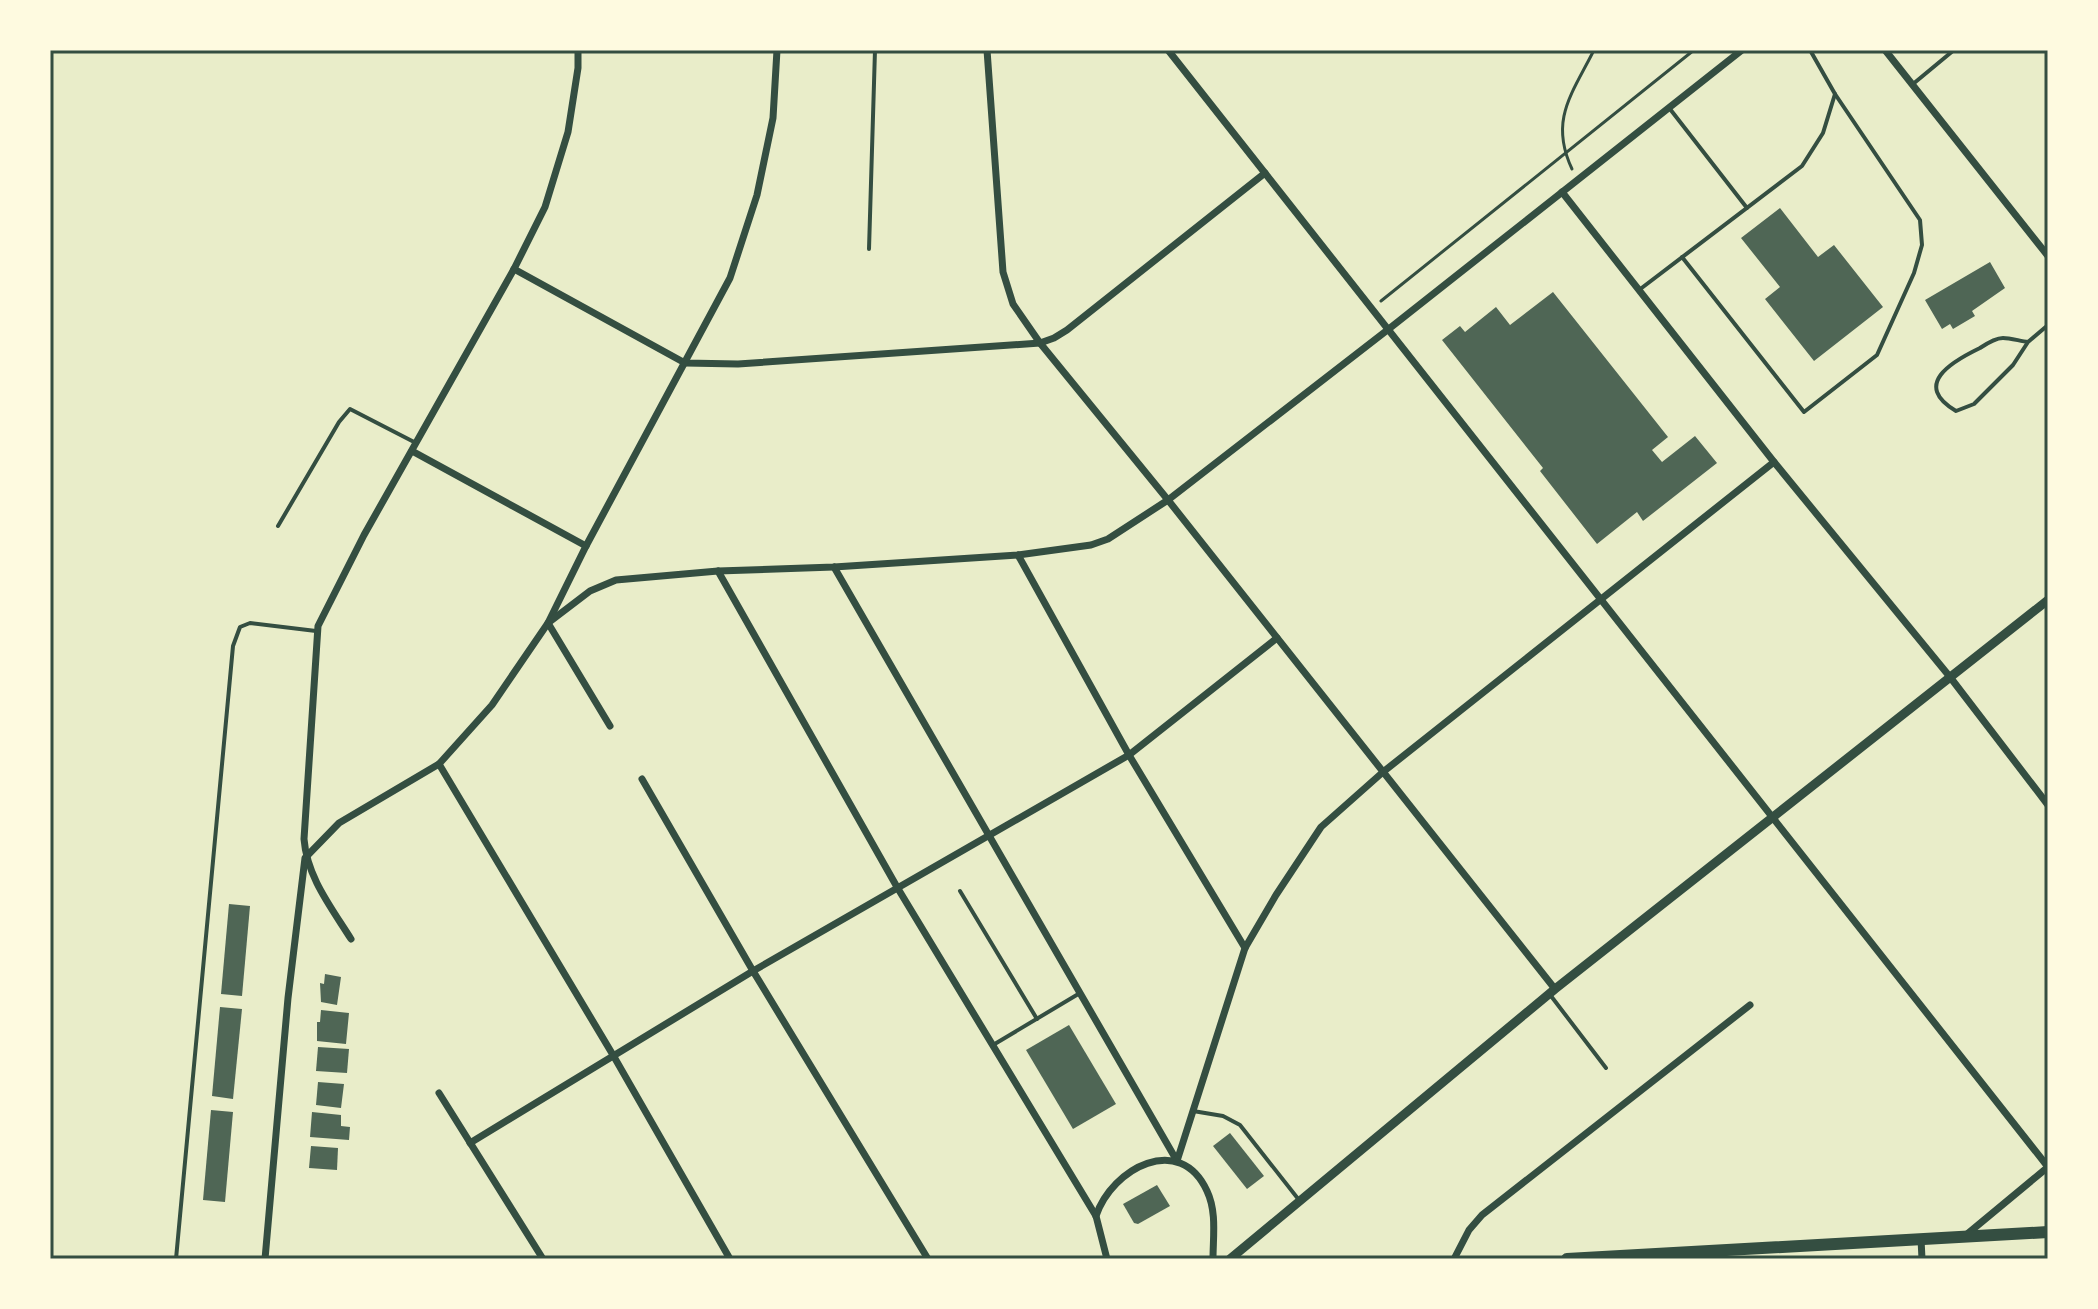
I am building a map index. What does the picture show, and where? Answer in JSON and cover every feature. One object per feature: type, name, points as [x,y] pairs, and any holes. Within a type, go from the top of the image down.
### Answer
[{"type":"main road","points":[[1567,1259],[1711,1255],[2048,1232]]},
{"type":"street","points":[[265,1259],[288,998],[305,858],[318,629],[364,535],[514,269],[545,207],[568,132],[578,50]]},
{"type":"street","points":[[305,858],[339,823],[439,764],[492,705],[548,623],[730,278],[757,195],[773,118],[777,50]]},
{"type":"street","points":[[987,50],[1003,272],[1013,304],[1040,343],[1383,772],[1552,991]]},
{"type":"street","points":[[1168,50],[2048,1167],[1964,1237]]},
{"type":"street","points":[[548,623],[590,591],[616,580],[718,571],[1018,555],[1091,545],[1108,539],[1168,500],[1742,50]]},
{"type":"street","points":[[1885,50],[2045,246],[2048,256]]},
{"type":"street","points":[[514,269],[685,363],[738,364],[1040,343],[1067,330],[1265,173]]},
{"type":"street","points":[[1562,192],[1774,462],[1950,677],[2048,805]]},
{"type":"street","points":[[412,451],[586,546]]},
{"type":"street","points":[[1177,1161],[1245,948],[1321,827],[1383,772],[1774,462]]},
{"type":"street","points":[[1018,555],[1129,755],[1245,948]]},
{"type":"street","points":[[834,567],[1177,1161],[1199,1177],[1211,1201],[1213,1259]]},
{"type":"street","points":[[718,571],[897,887],[1096,1216],[1107,1259]]},
{"type":"street","points":[[1230,1259],[1552,991],[2048,600]]},
{"type":"street","points":[[548,623],[610,726]]},
{"type":"street","points":[[470,1143],[753,971],[1129,755],[1277,638]]},
{"type":"street","points":[[439,764],[613,1055],[730,1259]]},
{"type":"street","points":[[642,779],[753,971],[928,1259]]},
{"type":"street","points":[[305,858],[318,886],[351,939]]},
{"type":"street","points":[[1454,1259],[1469,1230],[1482,1215],[1750,1005]]},
{"type":"street","points":[[439,1093],[543,1259]]},
{"type":"street","points":[[1096,1216],[1108,1193],[1131,1171],[1154,1161],[1177,1161]]},
{"type":"street","points":[[1921,1239],[1922,1259]]},
{"type":"lane","points":[[869,249],[875,50]]},
{"type":"lane","points":[[1682,257],[1804,412],[1877,355],[1914,273],[1922,245],[1920,220],[1835,94],[1810,50]]},
{"type":"lane","points":[[1912,84],[1954,50]]},
{"type":"lane","points":[[1639,290],[1802,166],[1823,133],[1835,94]]},
{"type":"lane","points":[[1669,107],[1747,208]]},
{"type":"lane","points":[[2028,342],[2000,338],[1961,357],[1938,377],[1936,390],[1940,402],[1956,411],[1974,404],[2013,365],[2028,342],[2048,325]]},
{"type":"lane","points":[[278,526],[339,422],[350,409],[416,443]]},
{"type":"lane","points":[[176,1259],[233,646],[240,627],[250,623],[318,629]]},
{"type":"lane","points":[[960,891],[1037,1019]]},
{"type":"lane","points":[[1552,991],[1606,1068]]},
{"type":"lane","points":[[993,1045],[1080,993]]},
{"type":"lane","points":[[1193,1111],[1223,1116],[1240,1125],[1300,1201]]},
{"type":"path","points":[[1577,180],[1562,148],[1565,103],[1594,50]]},
{"type":"path","points":[[1372,308],[1694,50]]},
{"type":"building","points":[[1780,208],[1818,257],[1834,245],[1883,307],[1814,361],[1765,299],[1780,287],[1741,238]]},
{"type":"building","points":[[1990,262],[2005,288],[1972,311],[1975,316],[1953,329],[1950,324],[1942,329],[1925,300]]},
{"type":"building","points":[[1553,292],[1668,437],[1652,450],[1662,462],[1695,436],[1717,463],[1643,521],[1637,512],[1597,544],[1540,471],[1543,468],[1442,340],[1460,326],[1465,332],[1496,307],[1510,325]]},
{"type":"building","points":[[229,904],[250,906],[242,996],[221,994]]},
{"type":"building","points":[[325,974],[341,977],[337,1005],[321,1002],[320,983],[324,984]]},
{"type":"building","points":[[220,1007],[242,1009],[233,1099],[212,1096]]},
{"type":"building","points":[[321,1010],[349,1013],[346,1044],[317,1041],[317,1022],[320,1022]]},
{"type":"building","points":[[1069,1025],[1116,1104],[1073,1129],[1026,1050]]},
{"type":"building","points":[[318,1047],[349,1049],[347,1073],[316,1071]]},
{"type":"building","points":[[318,1082],[344,1084],[341,1108],[316,1105]]},
{"type":"building","points":[[211,1110],[233,1112],[225,1202],[203,1200]]},
{"type":"building","points":[[312,1112],[341,1115],[341,1126],[350,1127],[349,1140],[310,1137]]},
{"type":"building","points":[[1230,1133],[1264,1176],[1247,1189],[1213,1146]]},
{"type":"building","points":[[311,1146],[338,1148],[337,1170],[309,1168]]},
{"type":"building","points":[[1157,1185],[1170,1206],[1138,1224],[1134,1223],[1123,1204]]}]
